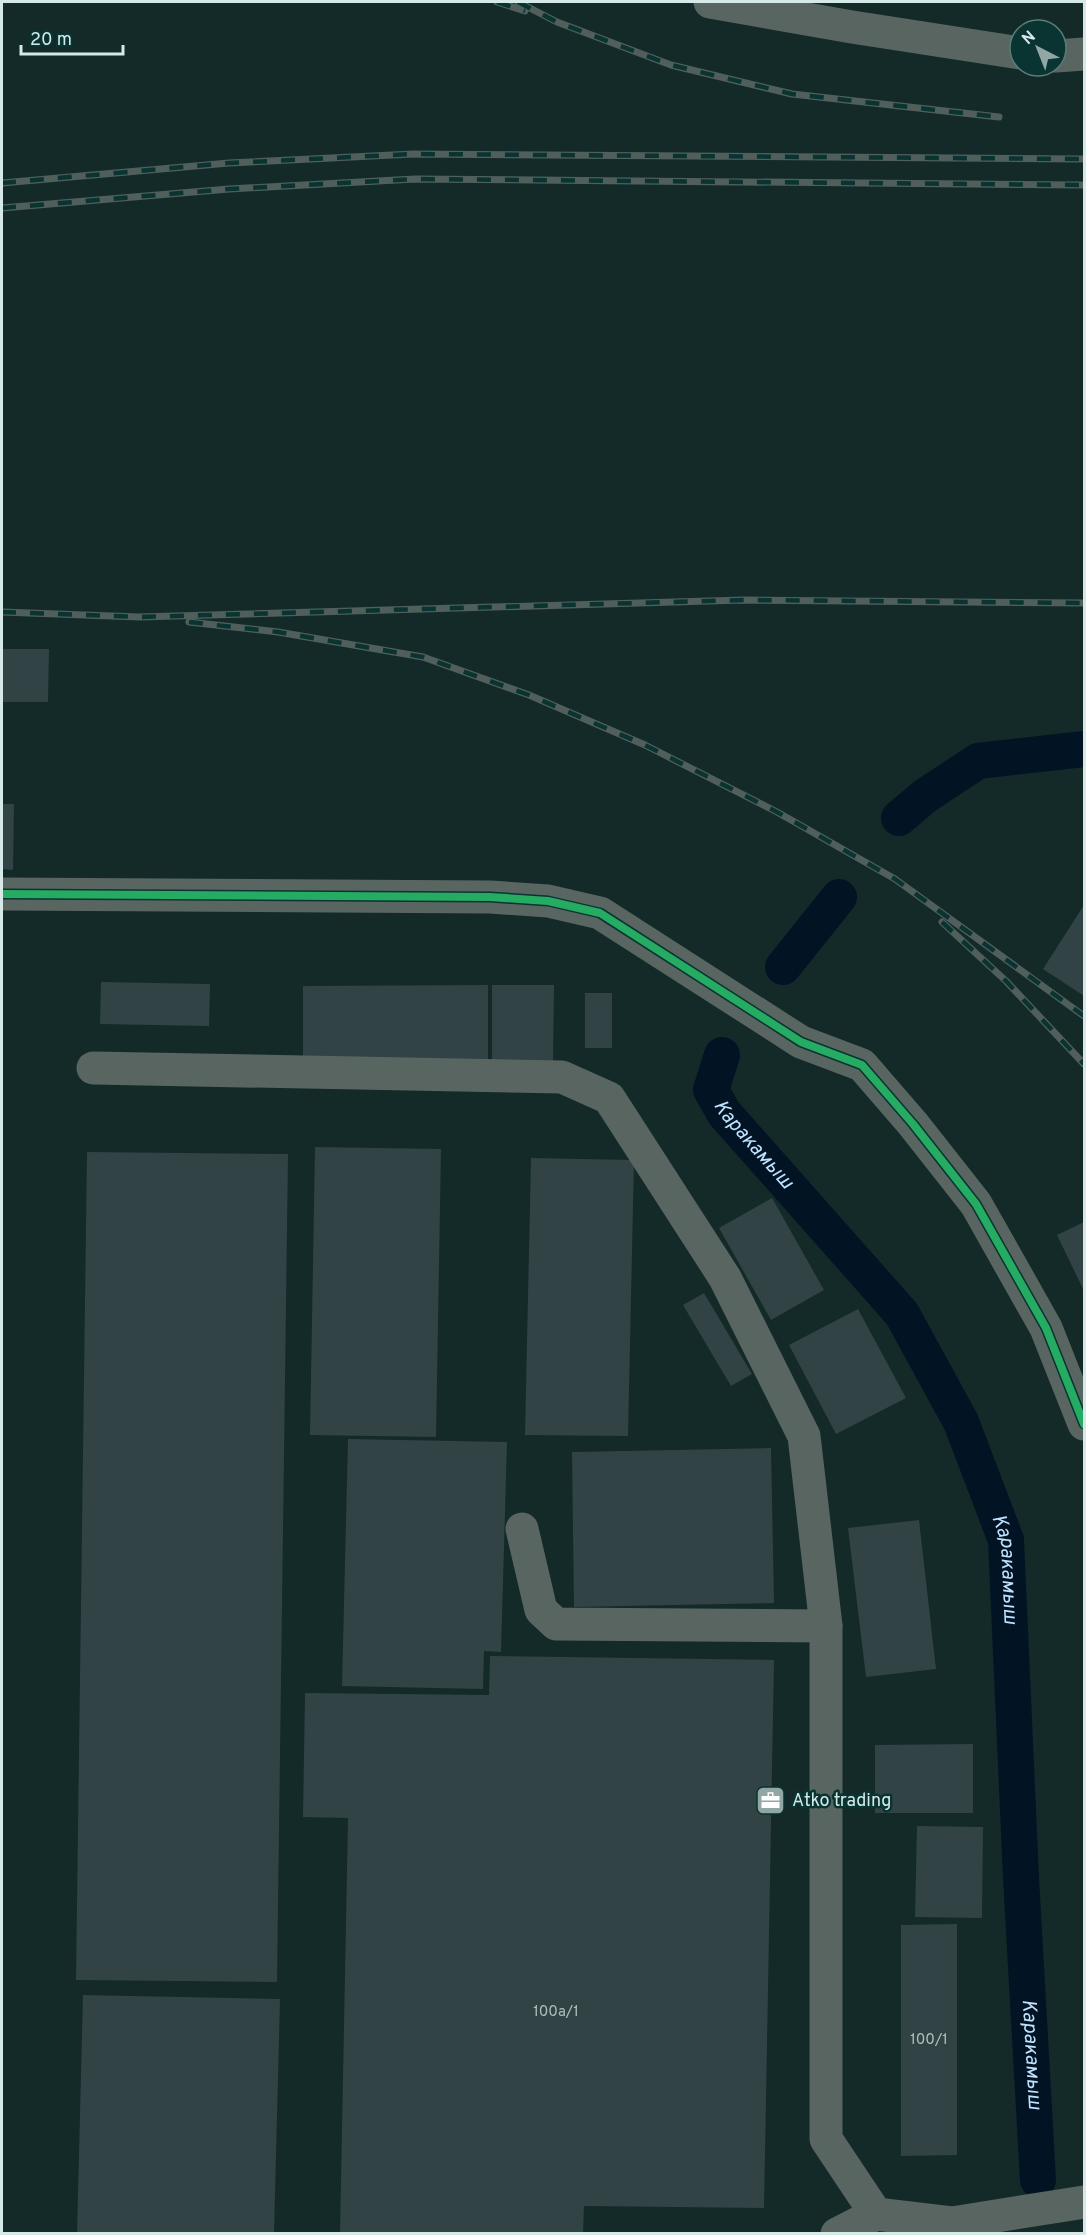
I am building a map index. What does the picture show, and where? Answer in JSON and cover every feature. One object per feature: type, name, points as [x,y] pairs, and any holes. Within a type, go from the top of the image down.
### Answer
[{"type":"street","points":[[710,2],[1008,51]]},
{"type":"street","points":[[1068,55],[1084,54]]},
{"type":"street","points":[[2,894],[490,897],[548,901],[600,913],[801,1042],[862,1065],[913,1124],[976,1204],[1046,1328],[1084,1424]]},
{"type":"street","points":[[93,1068],[562,1077],[609,1098],[724,1278],[804,1436],[826,1626],[826,2139],[876,2214]]},
{"type":"street","points":[[522,1529],[541,1610],[556,1624],[826,1626]]},
{"type":"street","points":[[837,2234],[876,2214],[951,2223],[1084,2202]]},
{"type":"building","points":[[2,649],[49,649],[48,702],[2,702]]},
{"type":"building","points":[[2,804],[14,804],[13,870],[2,869]]},
{"type":"building","points":[[1084,905],[1084,996],[1043,969]]},
{"type":"building","points":[[101,982],[210,984],[209,1026],[100,1024]]},
{"type":"building","points":[[488,985],[488,1061],[303,1062],[303,986]]},
{"type":"building","points":[[492,985],[554,985],[553,1062],[492,1062]]},
{"type":"building","points":[[585,993],[612,993],[612,1048],[585,1048]]},
{"type":"building","points":[[315,1147],[441,1149],[436,1437],[310,1435]]},
{"type":"building","points":[[87,1152],[288,1154],[277,1982],[76,1980]]},
{"type":"building","points":[[531,1158],[634,1160],[628,1436],[525,1435]]},
{"type":"building","points":[[772,1198],[824,1290],[771,1320],[719,1228]]},
{"type":"building","points":[[1084,1222],[1084,1291],[1057,1235]]},
{"type":"building","points":[[704,1293],[752,1374],[731,1386],[683,1305]]},
{"type":"building","points":[[858,1309],[906,1398],[836,1434],[789,1345]]},
{"type":"building","points":[[348,1439],[507,1442],[501,1652],[484,1651],[483,1689],[342,1686]]},
{"type":"building","points":[[771,1448],[774,1603],[574,1607],[572,1452]]},
{"type":"building","points":[[919,1520],[936,1669],[866,1677],[848,1528]]},
{"type":"building","points":[[490,1656],[774,1660],[764,2208],[584,2206],[583,2234],[340,2234],[348,1818],[303,1817],[305,1693],[489,1695]]},
{"type":"building","points":[[973,1744],[973,1813],[875,1813],[875,1745]]},
{"type":"building","points":[[917,1826],[983,1827],[982,1918],[915,1917]]},
{"type":"building","points":[[957,1924],[957,2155],[901,2156],[901,1925]]},
{"type":"building","points":[[83,1995],[280,1999],[274,2234],[77,2234]]},
{"type":"waterway","name":"Каракамыш","points":[[899,818],[925,796],[978,761],[1084,749]]},
{"type":"waterway","name":"Каракамыш","points":[[783,967],[839,897]]},
{"type":"waterway","name":"Каракамыш","points":[[722,1055],[711,1090],[724,1113],[902,1314],[961,1422],[1006,1540],[1021,1878],[1038,2180]]},
{"type":"railway","points":[[497,2],[525,11]]},
{"type":"railway","points":[[518,2],[557,22],[671,65],[792,94],[999,117]]},
{"type":"railway","points":[[2,183],[229,163],[413,154],[1084,159]]},
{"type":"railway","points":[[2,208],[229,189],[415,179],[1084,185]]},
{"type":"railway","points":[[2,612],[139,617],[744,600],[1084,603]]},
{"type":"railway","points":[[189,622],[278,632],[423,657],[529,695],[645,745],[777,812],[895,879],[1084,1016]]},
{"type":"railway","points":[[942,922],[1006,981],[1084,1064]]},
{"type":"cycle path","points":[[2,894],[490,897],[548,901],[600,913],[801,1042],[862,1065],[913,1124],[976,1204],[1046,1328],[1084,1424]]},
{"type":"place","name":"Atko trading","points":[[771,1801]]}]
